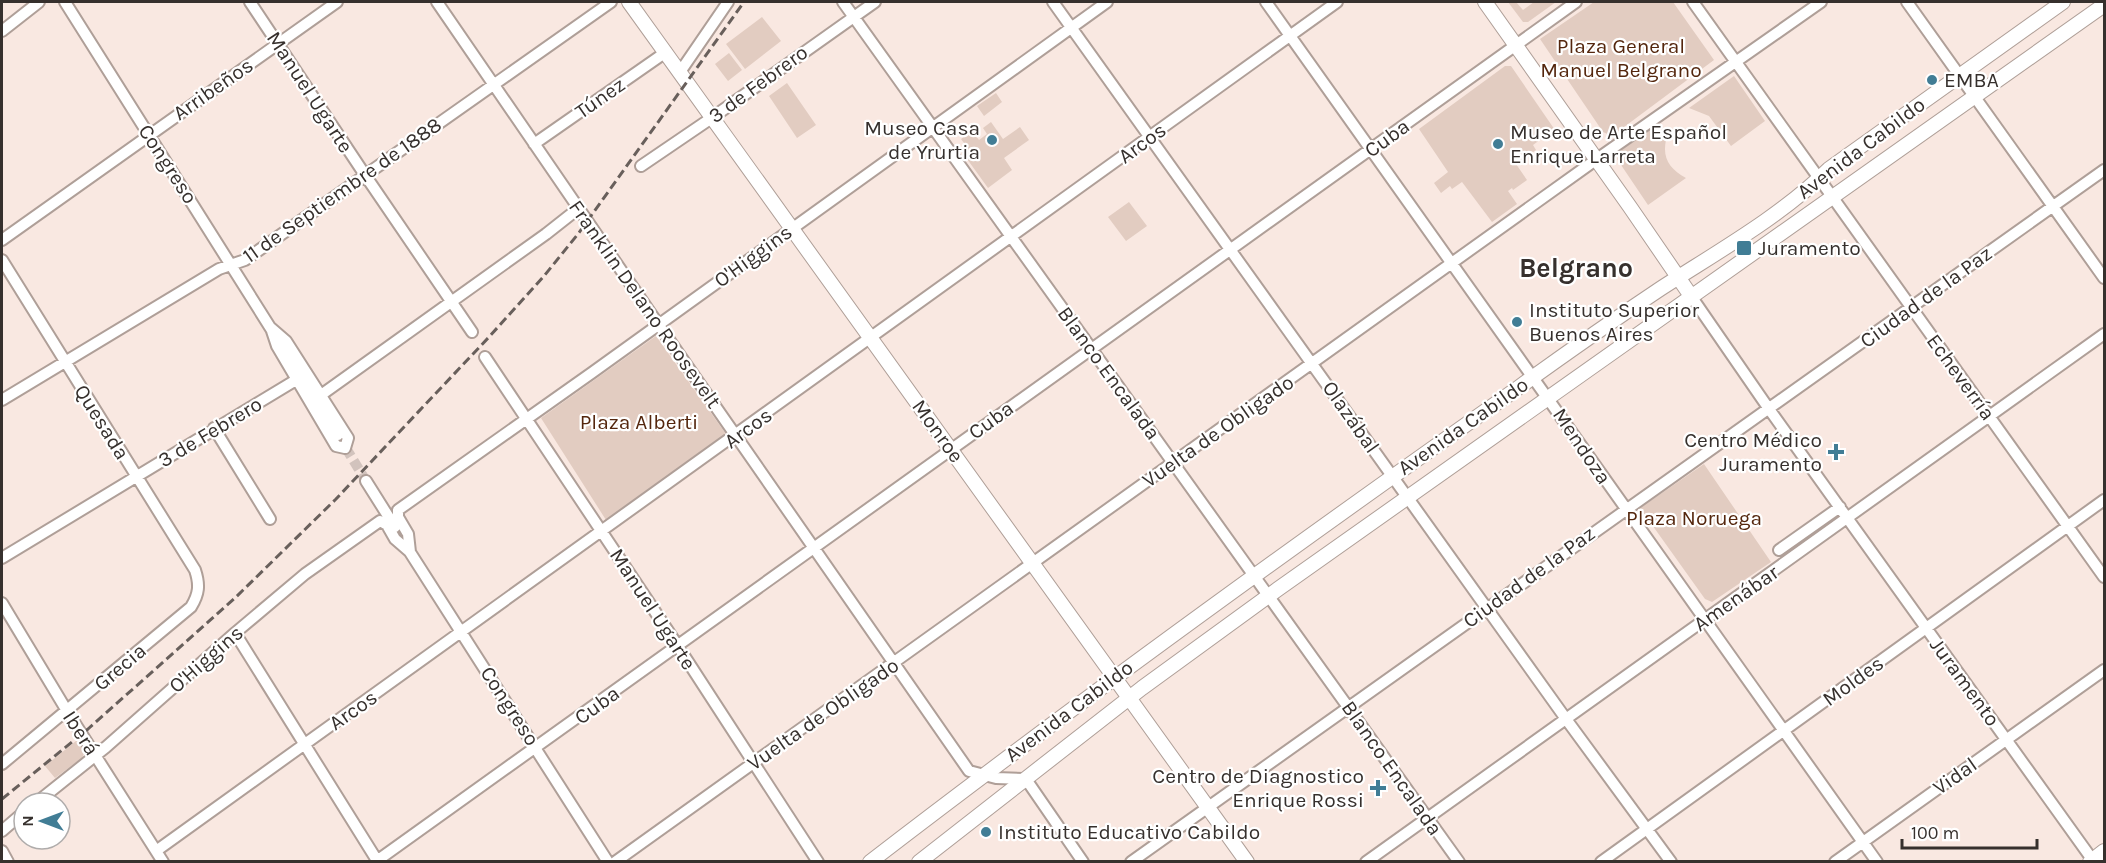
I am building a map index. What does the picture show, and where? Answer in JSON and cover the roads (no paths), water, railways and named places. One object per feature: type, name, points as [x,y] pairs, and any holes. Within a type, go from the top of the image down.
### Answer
[{"type":"main road","name":"Monroe","points":[[629,2],[1247,861]]},
{"type":"main road","points":[[1485,2],[1597,159],[1689,294]]},
{"type":"main road","name":"Avenida Cabildo","points":[[870,861],[1254,574],[1534,376],[1811,187],[1829,169],[2063,2]]},
{"type":"main road","name":"Avenida Cabildo","points":[[920,861],[1129,698],[1269,595],[1549,398],[1689,294],[1833,196],[2104,5]]},
{"type":"main road","points":[[2092,861],[2104,851]]},
{"type":"street","points":[[2,31],[39,2]]},
{"type":"street","name":"Congreso","points":[[65,2],[338,435]]},
{"type":"street","name":"Manuel Ugarte","points":[[250,2],[472,332]]},
{"type":"street","name":"Arribeños","points":[[2,240],[337,2]]},
{"type":"street","name":"Franklin Delano Roosevelt","points":[[437,2],[969,771],[983,775]]},
{"type":"street","name":"11 de Septiembre de 1888","points":[[2,400],[219,269],[244,260],[611,2]]},
{"type":"street","points":[[680,72],[728,2]]},
{"type":"street","name":"Blanco Encalada","points":[[843,2],[1459,861]]},
{"type":"street","name":"3 de Febrero","points":[[641,166],[874,2]]},
{"type":"street","name":"Olazábal","points":[[1053,2],[1407,498],[1671,861]]},
{"type":"street","name":"O'Higgins","points":[[398,510],[1107,2]]},
{"type":"street","name":"Mendoza","points":[[1266,2],[1877,861]]},
{"type":"street","name":"Arcos","points":[[156,851],[738,436],[1337,2]]},
{"type":"street","name":"Cuba","points":[[378,861],[1575,2]]},
{"type":"street","name":"Echeverría","points":[[1693,2],[2104,577]]},
{"type":"street","name":"Vuelta de Obligado","points":[[615,861],[1597,159],[1821,2]]},
{"type":"street","points":[[1907,2],[2104,278]]},
{"type":"street","name":"Túnez","points":[[534,144],[666,52]]},
{"type":"street","name":"Ciudad de la Paz","points":[[1131,861],[2104,170]]},
{"type":"street","points":[[321,395],[579,208]]},
{"type":"street","name":"Quesada","points":[[2,260],[195,570],[199,585]]},
{"type":"street","name":"Juramento","points":[[1689,294],[2092,861]]},
{"type":"street","name":"Congreso","points":[[271,328],[286,341],[348,438],[345,448],[336,446],[277,346],[271,328]]},
{"type":"street","name":"Amenábar","points":[[1366,861],[2104,334]]},
{"type":"street","name":"Manuel Ugarte","points":[[485,357],[818,861]]},
{"type":"street","name":"3 de Febrero","points":[[2,558],[296,380]]},
{"type":"street","points":[[214,428],[270,519]]},
{"type":"street","name":"Congreso","points":[[366,481],[608,861]]},
{"type":"street","name":"Moldes","points":[[1600,861],[2104,500]]},
{"type":"street","points":[[1779,550],[1840,507]]},
{"type":"street","name":"Congreso","points":[[398,510],[398,518],[408,534],[410,552]]},
{"type":"street","name":"Congreso","points":[[380,521],[387,525],[395,539],[410,552]]},
{"type":"street","name":"O'Higgins","points":[[51,791],[96,755],[305,574],[380,521]]},
{"type":"street","name":"Grecia","points":[[2,764],[192,607],[198,597],[199,585]]},
{"type":"street","name":"Iberá","points":[[2,603],[67,711],[163,861]]},
{"type":"street","points":[[235,633],[378,861]]},
{"type":"street","name":"Vidal","points":[[1835,861],[2104,670]]},
{"type":"street","points":[[983,775],[1023,779],[1030,785],[1083,861]]},
{"type":"street","points":[[2,851],[8,861]]},
{"type":"tunnel","points":[[338,435],[366,481]]},
{"type":"railway","points":[[2,799],[88,729],[235,598],[336,499],[489,337],[578,234],[744,2]]},
{"type":"place","name":"EMBA","points":[[1932,80]]},
{"type":"place","name":"Museo Casa de Yrurtia","points":[[992,140]]},
{"type":"place","name":"Museo de Arte Español Enrique Larreta","points":[[1498,144]]},
{"type":"place","name":"Juramento","points":[[1744,248]]},
{"type":"place","name":"Instituto Superior Buenos Aires","points":[[1517,322]]},
{"type":"place","name":"Centro Médico Juramento","points":[[1836,452]]},
{"type":"place","name":"Centro de Diagnostico Enrique Rossi","points":[[1378,788]]},
{"type":"place","name":"Instituto Educativo Cabildo","points":[[986,832]]},
{"type":"district","name":"Belgrano","points":[[1576,268]]},
{"type":"park label","name":"Plaza General Manuel Belgrano","points":[[1621,58]]},
{"type":"park label","name":"Plaza Alberti","points":[[639,422]]},
{"type":"park label","name":"Plaza Noruega","points":[[1694,518]]}]
